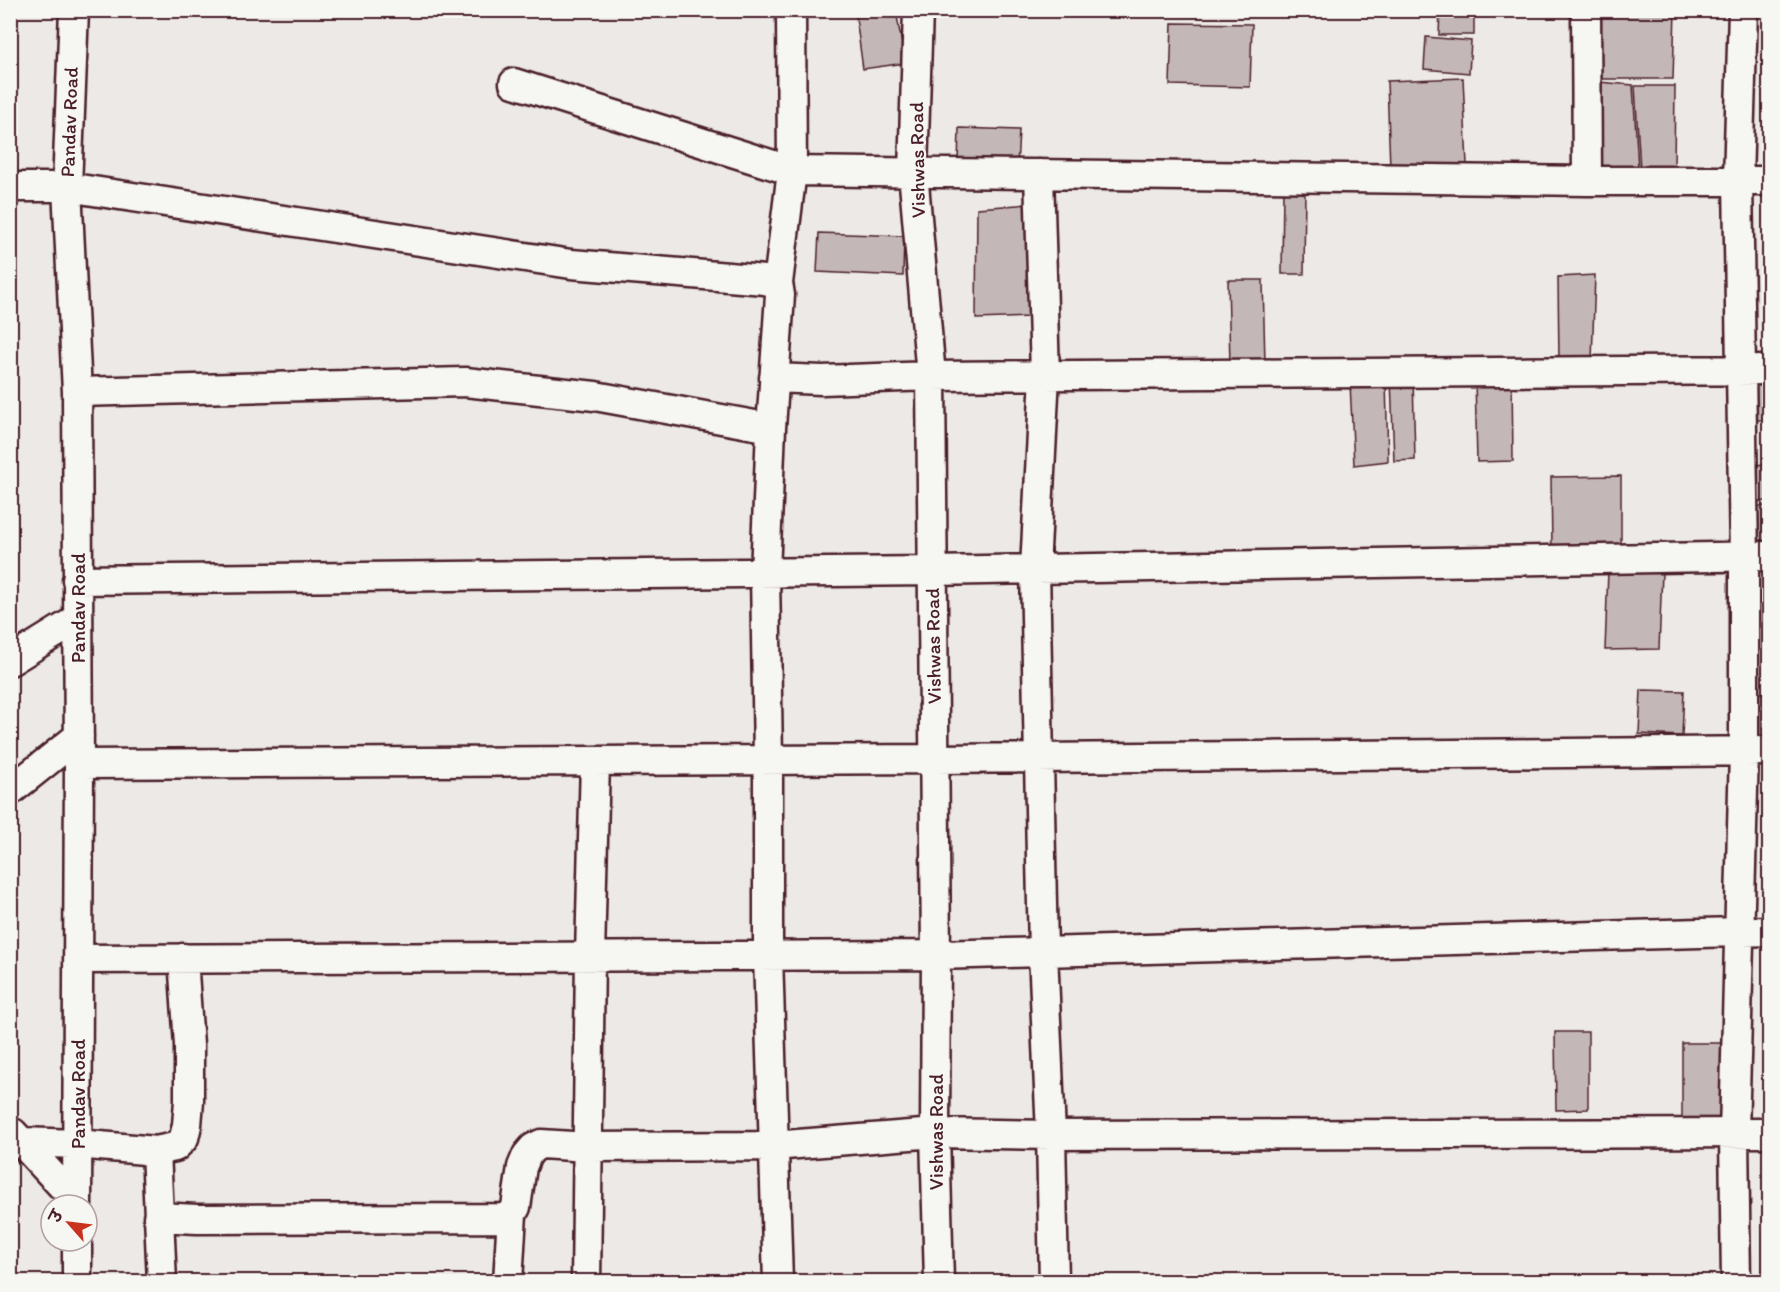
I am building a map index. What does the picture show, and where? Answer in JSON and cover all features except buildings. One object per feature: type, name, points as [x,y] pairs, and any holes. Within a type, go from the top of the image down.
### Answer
[{"type":"street","name":"Pandav Road","points":[[74,10],[67,187],[77,392],[79,736],[77,1193]]},
{"type":"street","points":[[778,1281],[768,956],[765,573],[771,428],[780,295],[778,283],[792,171],[791,10]]},
{"type":"street","name":"Vishwas Road","points":[[918,10],[913,172],[931,376],[936,955],[935,1133],[939,1281]]},
{"type":"street","points":[[1586,10],[1587,181]]},
{"type":"street","points":[[1736,1281],[1734,1134],[1740,932],[1757,751],[1756,370],[1738,180],[1743,10]]},
{"type":"street","points":[[514,83],[792,171],[1587,181],[1770,181]]},
{"type":"street","points":[[1040,174],[1045,375],[1035,569],[1043,952],[1051,1135],[1054,1281]]},
{"type":"street","points":[[10,187],[67,187],[571,264],[778,283]]},
{"type":"street","points":[[774,378],[822,380],[931,376],[1756,370]]},
{"type":"street","points":[[77,392],[465,382],[595,396],[771,428]]},
{"type":"street","points":[[77,580],[932,571],[1757,557]]},
{"type":"street","points":[[10,661],[78,619]]},
{"type":"street","points":[[10,791],[79,736]]},
{"type":"street","points":[[79,764],[1757,751]]},
{"type":"street","points":[[586,1281],[595,761]]},
{"type":"street","points":[[78,959],[936,955],[1770,931]]},
{"type":"street","points":[[16,1136],[156,1151],[175,1147],[184,1138],[187,1125],[189,1044],[183,958]]},
{"type":"street","points":[[508,1281],[512,1214],[518,1200],[522,1167],[527,1155],[541,1144],[588,1147],[773,1146],[935,1133],[1051,1135],[1770,1133]]},
{"type":"street","points":[[16,1136],[67,1193]]},
{"type":"street","points":[[156,1151],[162,1281]]},
{"type":"street","points":[[158,1216],[197,1219],[503,1218],[512,1214]]},
{"type":"street","points":[[77,1253],[77,1281]]}]
